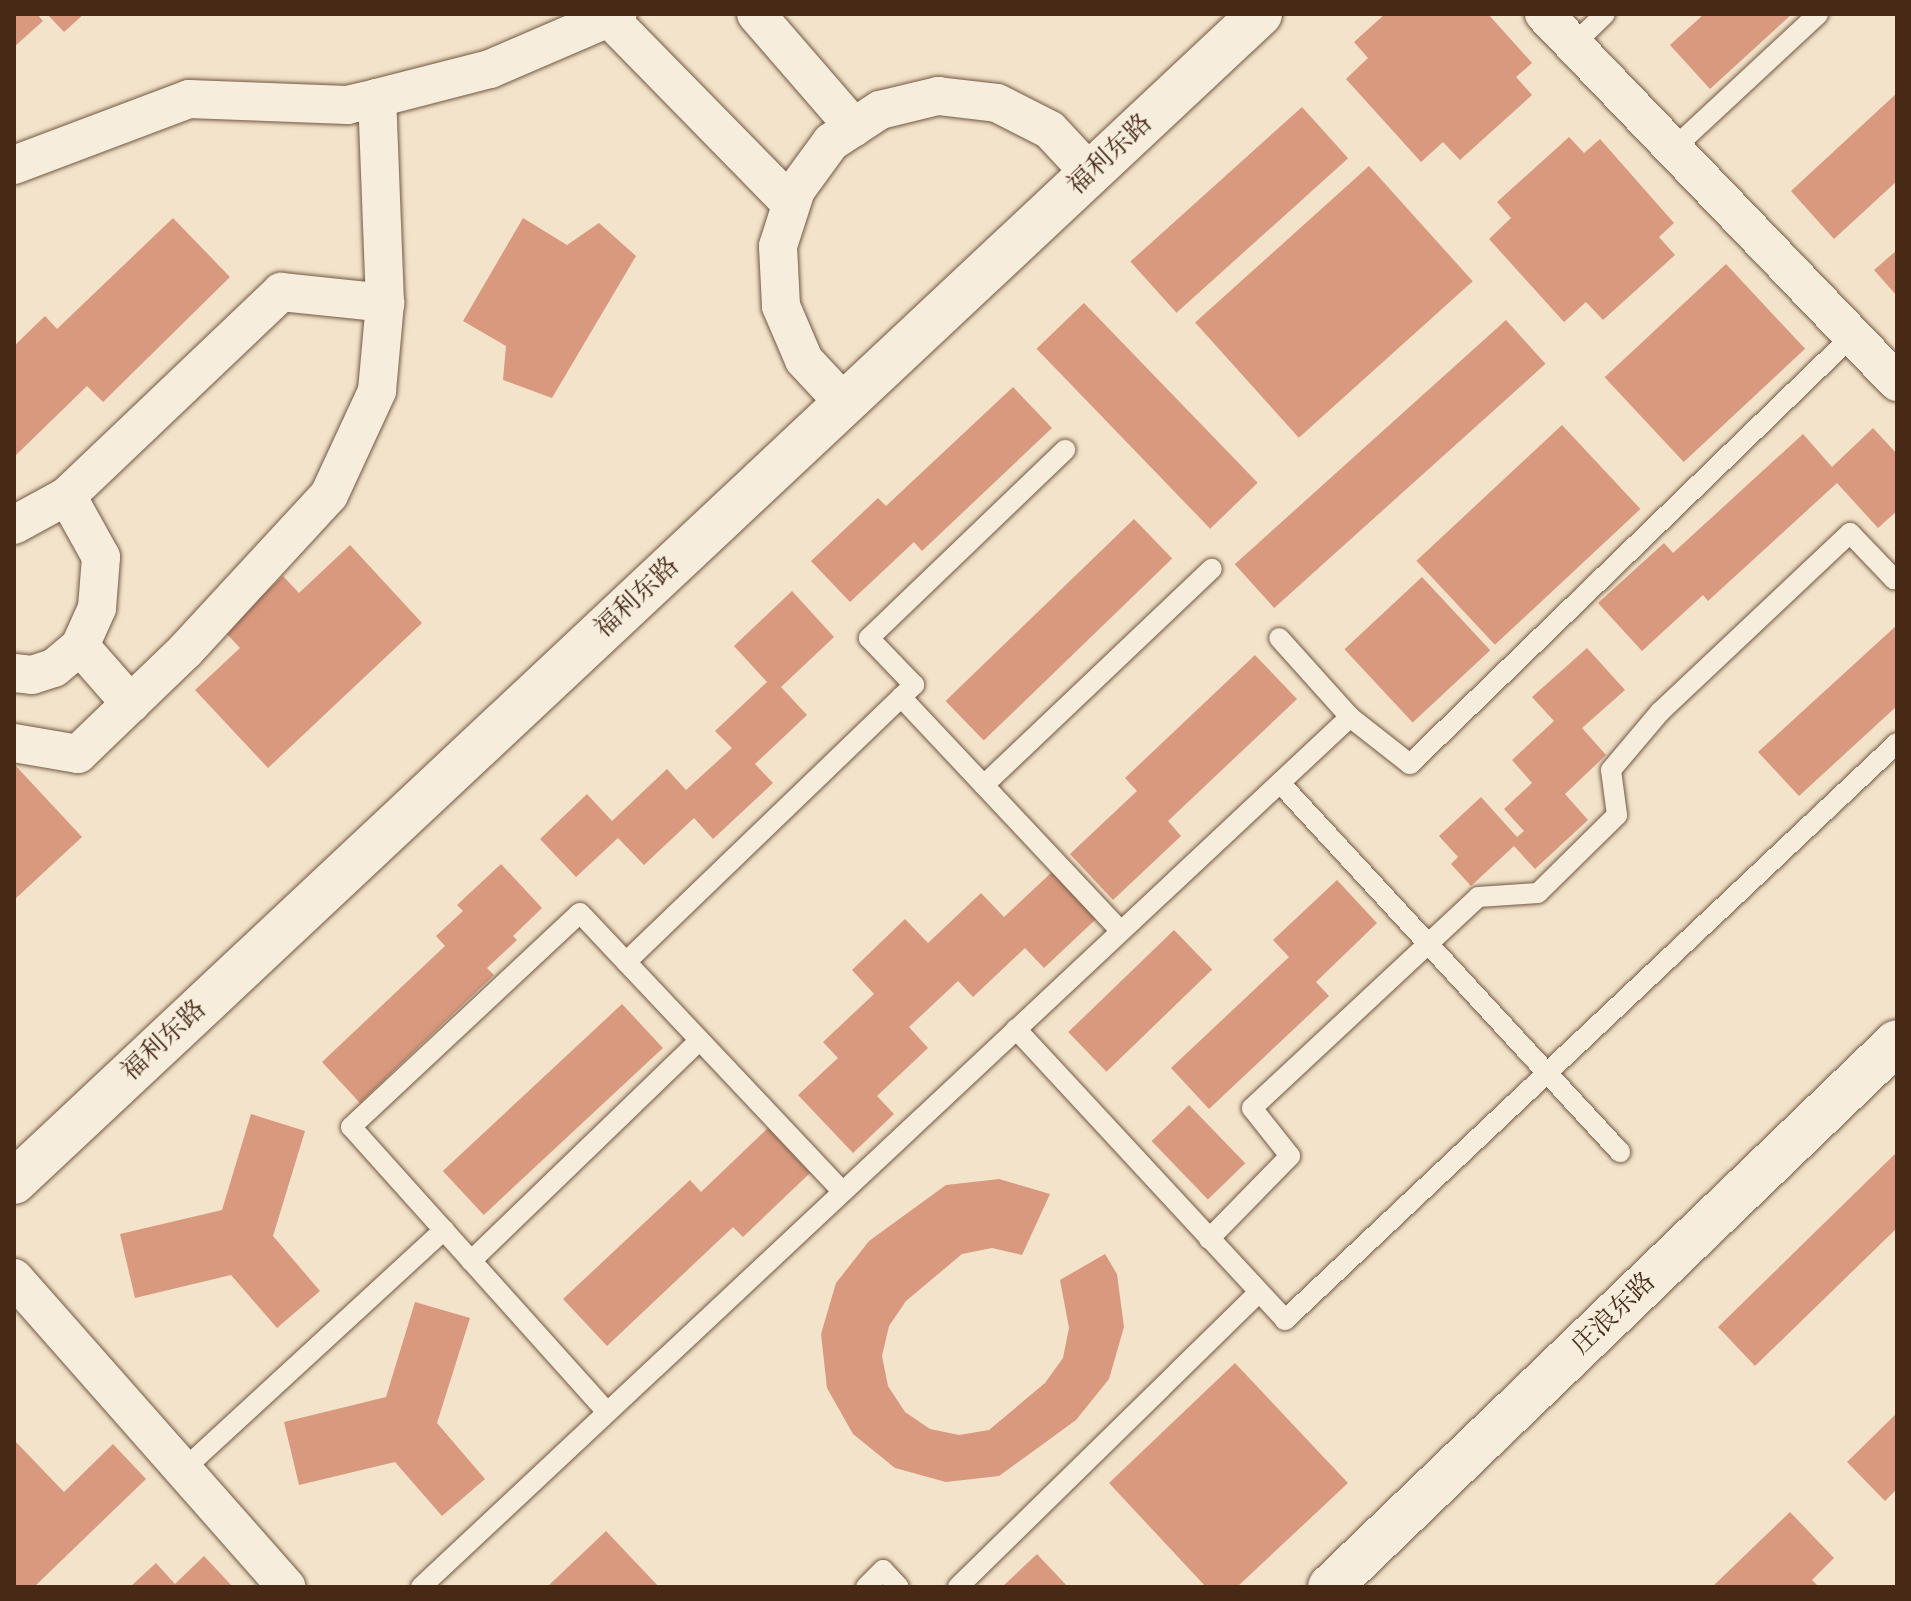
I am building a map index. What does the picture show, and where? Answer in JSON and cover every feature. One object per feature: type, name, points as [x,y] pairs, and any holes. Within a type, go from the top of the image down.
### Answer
[{"type":"main road","name":"福利东路","points":[[14,1182],[1260,14]]},
{"type":"main road","name":"庄浪东路","points":[[1330,1587],[1897,1042]]},
{"type":"street","points":[[756,14],[854,127]]},
{"type":"street","points":[[1544,14],[1897,382]]},
{"type":"street","points":[[14,165],[189,99],[347,105],[490,69],[614,17],[791,204]]},
{"type":"street","points":[[845,404],[804,360],[781,306],[778,246],[796,190],[831,142],[880,110],[938,96],[997,103],[1050,130],[1090,173]]},
{"type":"street","points":[[14,743],[78,754],[185,651],[329,495],[377,391],[385,303],[377,98]]},
{"type":"street","points":[[14,525],[67,496],[281,292],[385,303]]},
{"type":"street","points":[[14,673],[32,675],[54,668],[80,646],[97,608],[101,557],[67,496]]},
{"type":"street","points":[[80,646],[131,704]]},
{"type":"street","points":[[14,1278],[286,1587]]},
{"type":"lane","points":[[1574,44],[1605,14]]},
{"type":"lane","points":[[1674,148],[1818,14]]},
{"type":"lane","points":[[1279,638],[1350,717],[1410,764],[1853,335]]},
{"type":"lane","points":[[626,962],[914,685],[869,638],[1065,450]]},
{"type":"lane","points":[[1209,1239],[1290,1156],[1252,1108],[1478,897],[1538,893],[1617,815],[1611,770],[1660,712],[1850,533],[1894,579],[1897,576]]},
{"type":"lane","points":[[984,785],[1212,569]]},
{"type":"lane","points":[[901,697],[1121,931]]},
{"type":"lane","points":[[421,1587],[1350,717]]},
{"type":"lane","points":[[1016,1029],[1285,1320],[1897,743]]},
{"type":"lane","points":[[1280,783],[1620,1152]]},
{"type":"lane","points":[[607,1412],[351,1127],[580,913],[843,1192]]},
{"type":"lane","points":[[471,1261],[700,1040]]},
{"type":"lane","points":[[183,1470],[444,1230]]},
{"type":"lane","points":[[958,1587],[1259,1292]]},
{"type":"lane","points":[[866,1587],[883,1570],[899,1587]]},
{"type":"building","points":[[14,14],[37,14],[43,21],[14,47]]},
{"type":"building","points":[[47,14],[84,14],[64,32]]},
{"type":"building","points":[[1385,14],[1488,14],[1532,63],[1516,77],[1532,95],[1460,160],[1443,142],[1421,162],[1346,79],[1368,58],[1354,42]]},
{"type":"building","points":[[1704,14],[1792,14],[1710,89],[1670,45]]},
{"type":"building","points":[[1897,93],[1897,181],[1834,239],[1791,191]]},
{"type":"building","points":[[1302,107],[1348,158],[1177,313],[1130,262]]},
{"type":"building","points":[[1569,137],[1584,153],[1600,139],[1674,223],[1659,237],[1675,255],[1603,320],[1586,302],[1564,322],[1489,239],[1511,218],[1497,202]]},
{"type":"building","points":[[1369,166],[1473,281],[1299,438],[1195,323]]},
{"type":"building","points":[[173,218],[230,277],[103,402],[87,386],[14,457],[14,346],[45,316],[57,329]]},
{"type":"building","points":[[523,218],[567,245],[599,223],[636,256],[552,398],[503,380],[506,346],[463,321]]},
{"type":"building","points":[[1897,250],[1897,296],[1874,270]]},
{"type":"building","points":[[1726,264],[1805,349],[1684,462],[1605,377]]},
{"type":"building","points":[[1084,303],[1258,483],[1210,529],[1037,349]]},
{"type":"building","points":[[1506,320],[1545,364],[1274,608],[1235,564]]},
{"type":"building","points":[[1013,387],[1052,428],[922,551],[914,542],[850,602],[811,561],[878,498],[886,506]]},
{"type":"building","points":[[1562,425],[1640,509],[1495,645],[1416,561]]},
{"type":"building","points":[[1873,428],[1897,454],[1897,511],[1878,528],[1837,483],[1708,601],[1703,595],[1642,651],[1598,603],[1664,543],[1673,553],[1803,434],[1832,467]]},
{"type":"building","points":[[1134,519],[1172,559],[984,741],[946,701]]},
{"type":"building","points":[[350,545],[422,623],[268,768],[195,690],[240,648],[224,631],[283,576],[299,593]]},
{"type":"building","points":[[1422,577],[1490,650],[1413,722],[1344,649]]},
{"type":"building","points":[[792,591],[834,637],[781,687],[807,715],[755,764],[773,783],[713,839],[694,818],[644,865],[618,838],[576,877],[540,839],[587,794],[612,821],[667,769],[686,790],[732,748],[715,731],[767,682],[734,646]]},
{"type":"building","points":[[1897,625],[1897,706],[1799,796],[1758,752]]},
{"type":"building","points":[[1587,648],[1625,690],[1582,728],[1606,755],[1565,794],[1588,820],[1535,869],[1514,846],[1471,886],[1451,864],[1458,857],[1439,836],[1481,797],[1517,837],[1524,831],[1504,809],[1532,783],[1512,760],[1554,721],[1532,697]]},
{"type":"building","points":[[1255,655],[1297,699],[1168,821],[1181,836],[1113,900],[1070,854],[1137,791],[1125,778]]},
{"type":"building","points":[[14,764],[82,837],[14,900]]},
{"type":"building","points":[[501,864],[542,908],[513,936],[517,940],[487,968],[494,975],[360,1103],[322,1062],[445,946],[436,936],[463,911],[457,905]]},
{"type":"building","points":[[1052,872],[1096,919],[1044,968],[1025,948],[973,997],[958,981],[909,1027],[928,1048],[877,1096],[894,1114],[853,1153],[798,1095],[838,1058],[823,1042],[874,994],[852,970],[905,919],[928,943],[981,893],[1004,917]]},
{"type":"building","points":[[1337,880],[1377,923],[1316,982],[1329,996],[1209,1109],[1171,1068],[1289,957],[1273,940]]},
{"type":"building","points":[[1174,930],[1212,970],[1106,1072],[1068,1032]]},
{"type":"building","points":[[622,1004],[663,1048],[484,1215],[443,1171]]},
{"type":"building","points":[[1189,1105],[1245,1163],[1208,1199],[1152,1141]]},
{"type":"building","points":[[251,1114],[305,1131],[273,1236],[320,1291],[277,1328],[231,1275],[135,1298],[120,1234],[222,1210]]},
{"type":"building","points":[[768,1128],[810,1173],[743,1237],[733,1227],[607,1346],[563,1299],[690,1180],[701,1192]]},
{"type":"building","points":[[1897,1152],[1897,1228],[1755,1366],[1718,1327]]},
{"type":"building","points":[[999,1179],[1050,1194],[1022,1255],[992,1248],[962,1254],[906,1301],[889,1326],[882,1356],[888,1386],[905,1412],[930,1429],[959,1435],[989,1430],[1045,1383],[1063,1358],[1069,1328],[1060,1280],[1105,1254],[1117,1274],[1124,1327],[1109,1379],[1076,1420],[999,1476],[946,1482],[895,1468],[853,1434],[827,1388],[821,1334],[836,1283],[869,1241],[946,1185]]},
{"type":"building","points":[[415,1302],[470,1318],[437,1423],[485,1479],[442,1516],[395,1462],[299,1485],[284,1422],[386,1397]]},
{"type":"building","points":[[1235,1363],[1348,1483],[1237,1587],[1206,1587],[1109,1483]]},
{"type":"building","points":[[1897,1413],[1897,1489],[1885,1501],[1847,1462]]},
{"type":"building","points":[[14,1440],[64,1492],[113,1444],[146,1479],[34,1587],[14,1587]]},
{"type":"building","points":[[1790,1512],[1834,1558],[1812,1580],[1819,1587],[1712,1587]]},
{"type":"building","points":[[606,1531],[659,1587],[547,1587]]},
{"type":"building","points":[[1037,1554],[1068,1587],[1002,1587]]},
{"type":"building","points":[[204,1556],[233,1587],[130,1587],[156,1563],[175,1584]]}]
